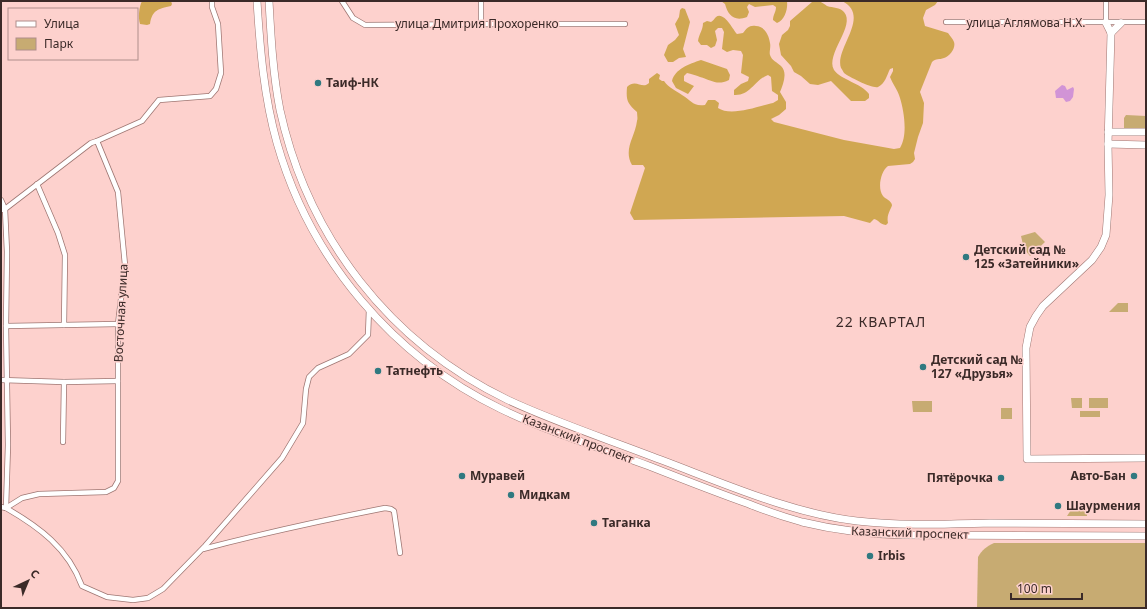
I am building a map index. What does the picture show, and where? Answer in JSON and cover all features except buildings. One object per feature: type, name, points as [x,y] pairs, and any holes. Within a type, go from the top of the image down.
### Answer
[{"type":"main road","name":"Казанский проспект","points":[[257,1],[264,86],[277,144],[301,208],[320,243],[348,286],[386,328],[410,350],[478,397],[542,426],[647,466],[780,515],[827,528],[857,532],[903,535],[1146,536]]},
{"type":"main road","name":"Казанский проспект","points":[[269,1],[272,55],[276,85],[288,141],[306,191],[318,218],[345,261],[369,292],[394,320],[415,340],[437,357],[484,387],[528,408],[652,456],[774,502],[807,512],[857,521],[913,524],[1146,524]]},
{"type":"main road","points":[[1106,23],[1111,33],[1108,132],[1108,213],[1106,235],[1101,247],[1092,260],[1043,306],[1036,316],[1028,334],[1026,348],[1027,459],[1146,458]]},
{"type":"main road","points":[[1111,33],[1121,23]]},
{"type":"main road","points":[[1108,132],[1146,132]]},
{"type":"main road","points":[[1108,144],[1146,145]]},
{"type":"main road","points":[[647,466],[654,465],[655,461],[652,456]]},
{"type":"street","points":[[3,210],[91,143],[142,120],[160,100],[210,96],[216,89],[221,73],[218,24],[212,7],[212,1]]},
{"type":"street","name":"улица Дмитрия Прохоренко","points":[[342,1],[353,18],[365,25],[624,24]]},
{"type":"street","points":[[481,1],[481,24]]},
{"type":"street","points":[[1106,1],[1106,23]]},
{"type":"street","name":"улица Аглямова Н.Х.","points":[[946,22],[1146,22]]},
{"type":"street","name":"Восточная улица","points":[[4,507],[22,498],[39,494],[106,492],[114,488],[118,481],[118,324],[125,265],[118,192],[97,141]]},
{"type":"street","points":[[37,184],[58,233],[65,255],[64,326]]},
{"type":"street","points":[[1,200],[7,252],[6,326],[8,445],[4,507],[33,524],[56,545],[70,561],[82,586],[107,597],[133,600],[148,598],[163,589],[202,549],[282,458],[304,423],[306,389],[309,377],[318,368],[349,354],[368,335],[369,309]]},
{"type":"street","points":[[6,326],[118,324]]},
{"type":"street","points":[[1,380],[64,382],[118,381]]},
{"type":"street","points":[[63,442],[64,382]]},
{"type":"street","points":[[202,549],[263,533],[386,508],[394,511],[400,553]]},
{"type":"green space","points":[[1126,115],[1146,116],[1146,131],[1124,131],[1124,118]]},
{"type":"green space","points":[[1035,232],[1045,242],[1030,256],[1024,249],[1021,236]]},
{"type":"green space","points":[[1118,303],[1128,303],[1128,312],[1109,312]]},
{"type":"green space","points":[[1071,398],[1082,398],[1082,408],[1072,408]]},
{"type":"green space","points":[[1089,398],[1108,398],[1108,408],[1089,408]]},
{"type":"green space","points":[[912,401],[932,401],[932,412],[913,412]]},
{"type":"green space","points":[[1001,408],[1012,408],[1012,419],[1001,419]]},
{"type":"green space","points":[[1080,411],[1100,411],[1100,417],[1080,417]]},
{"type":"green space","points":[[1071,510],[1087,510],[1087,516],[1067,516]]},
{"type":"green space","points":[[994,543],[1146,543],[1146,608],[977,608],[978,557],[985,548]]},
{"type":"shaded area","points":[[142,1],[171,1],[172,4],[171,6],[156,11],[152,16],[150,24],[147,25],[140,24],[139,21],[139,12]]},
{"type":"shaded area","points":[[721,1],[787,1],[787,7],[784,17],[777,23],[773,20],[776,7],[773,5],[755,7],[749,4],[747,7],[749,12],[747,17],[738,19],[730,14],[725,4]]},
{"type":"shaded area","points":[[819,1],[827,6],[842,10],[847,18],[844,32],[836,48],[832,63],[834,70],[837,73],[861,87],[869,94],[869,98],[865,101],[851,101],[831,81],[818,85],[810,84],[794,72],[791,66],[781,55],[779,44],[782,35],[790,26],[790,21],[812,2]]},
{"type":"shaded area","points":[[842,1],[938,1],[935,5],[926,10],[923,18],[925,26],[948,33],[954,42],[952,52],[948,56],[932,62],[920,92],[924,103],[923,123],[914,153],[915,159],[910,164],[888,166],[883,172],[880,184],[881,193],[892,205],[888,214],[888,223],[886,225],[874,219],[870,223],[844,216],[634,220],[630,213],[645,168],[643,165],[632,165],[630,159],[629,148],[636,127],[637,112],[628,101],[627,87],[633,84],[646,85],[649,83],[649,79],[657,73],[660,75],[659,79],[664,81],[692,103],[698,105],[705,105],[708,100],[715,100],[719,103],[718,108],[737,111],[773,103],[778,100],[778,95],[772,91],[771,77],[768,75],[759,80],[745,93],[734,95],[734,90],[741,84],[748,81],[749,77],[741,73],[743,55],[741,51],[733,50],[727,52],[722,49],[724,32],[722,28],[718,28],[715,31],[717,40],[715,46],[711,48],[707,45],[701,45],[698,41],[703,23],[707,21],[711,22],[719,16],[728,22],[737,34],[743,33],[748,27],[759,26],[764,29],[767,34],[770,45],[770,55],[772,59],[781,66],[785,75],[780,92],[786,102],[786,109],[771,119],[774,122],[844,140],[894,149],[900,148],[905,130],[903,109],[899,95],[890,77],[893,68],[890,69],[882,84],[875,87],[866,85],[851,77],[844,73],[841,68],[840,60],[853,24],[854,15],[850,7]]},
{"type":"shaded area","points":[[682,8],[685,9],[690,22],[683,49],[686,57],[679,58],[673,62],[668,62],[664,55],[668,45],[679,35],[675,24]]},
{"type":"shaded area","points":[[701,60],[727,69],[730,75],[729,80],[725,82],[714,82],[687,73],[684,76],[684,81],[694,86],[688,94],[676,88],[672,81],[676,73],[687,65]]},
{"type":"shaded area","points":[[1062,85],[1065,86],[1067,90],[1073,87],[1074,89],[1073,97],[1070,101],[1066,102],[1063,98],[1056,98],[1055,91]]},
{"type":"place","name":"Таиф-НК","points":[[318,83]]},
{"type":"place","name":"Детский сад № 125 «Затейники»","points":[[966,257]]},
{"type":"place","name":"Детский сад № 127 «Друзья»","points":[[923,367]]},
{"type":"place","name":"Татнефть","points":[[378,371]]},
{"type":"place","name":"Муравей","points":[[462,476]]},
{"type":"place","name":"Авто-Бан","points":[[1134,476]]},
{"type":"place","name":"Пятёрочка","points":[[1001,478]]},
{"type":"place","name":"Мидкам","points":[[511,495]]},
{"type":"place","name":"Шаурмения","points":[[1058,506]]},
{"type":"place","name":"Таганка","points":[[594,523]]},
{"type":"place","name":"Irbis","points":[[870,556]]},
{"type":"district","name":"22 КВАРТАЛ","points":[[881,322]]}]
